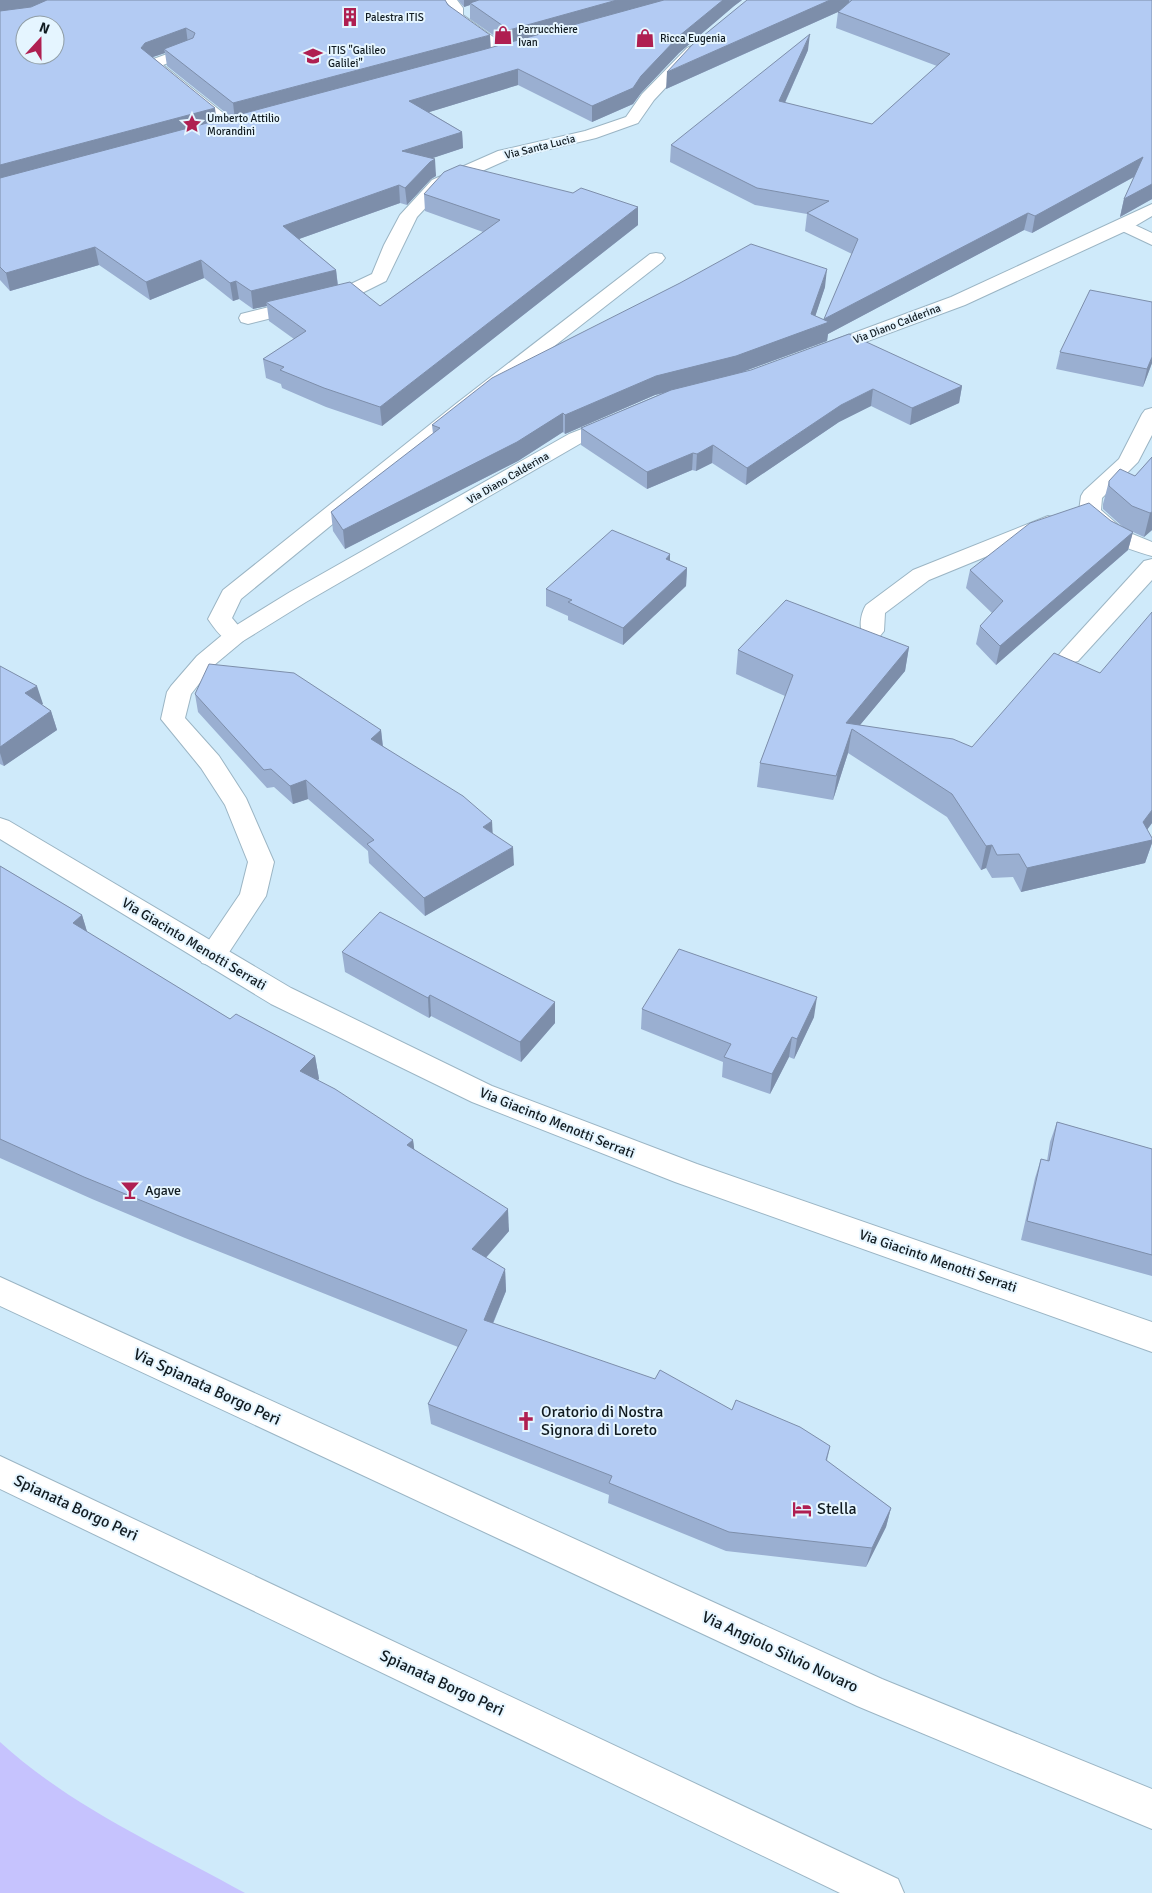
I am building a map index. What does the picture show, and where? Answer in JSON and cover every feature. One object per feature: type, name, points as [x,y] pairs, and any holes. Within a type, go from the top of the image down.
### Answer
[{"type":"street","points":[[449,0],[462,14],[514,51],[484,60]]},
{"type":"street","name":"Via Santa Lucia","points":[[248,318],[345,294],[380,277],[392,245],[409,215],[438,184],[504,155],[590,135],[632,120],[648,97],[706,39]]},
{"type":"street","points":[[216,131],[238,125]]},
{"type":"street","name":"Via Diano Calderina","points":[[807,357],[958,301],[1124,226],[1152,209]]},
{"type":"street","points":[[1124,226],[1152,240]]},
{"type":"street","points":[[235,636],[220,619],[231,595],[464,407],[656,258]]},
{"type":"street","name":"Via Diano Calderina","points":[[212,956],[253,896],[261,862],[237,804],[210,762],[173,719],[178,692],[205,661],[235,636],[298,597],[576,438],[637,412]]},
{"type":"street","points":[[1152,414],[1128,462],[1092,496],[1090,511],[1103,527],[1128,542],[1152,549]]},
{"type":"street","points":[[872,631],[874,610],[921,575],[1035,527],[1090,511]]},
{"type":"street","points":[[1070,656],[1152,566]]},
{"type":"street","name":"Via Giacinto Menotti Serrati","points":[[0,826],[281,996],[482,1094],[686,1173],[1152,1337]]},
{"type":"street","name":"Via Spianata Borgo Peri","points":[[0,1291],[413,1482]]},
{"type":"street","name":"Spianata Borgo Peri","points":[[0,1472],[884,1893]]},
{"type":"street","name":"Via Angiolo Silvio Novaro","points":[[413,1482],[870,1693],[1152,1809]]},
{"type":"lane","points":[[189,50],[153,64],[238,125]]},
{"type":"lane","points":[[169,77],[185,73]]},
{"type":"water","points":[[0,1742],[57,1787],[87,1806],[118,1825],[245,1893],[0,1893]]},
{"type":"building","points":[[47,0],[445,0],[448,5],[490,35],[233,103],[164,49],[193,38],[195,33],[186,28],[145,43],[141,48],[215,108],[0,165],[0,11],[31,7]]},
{"type":"building","points":[[479,0],[617,0],[509,30],[470,3]]},
{"type":"building","points":[[664,0],[723,0],[679,36],[641,76],[633,88],[592,106],[518,69],[409,101],[462,132],[402,151],[435,159],[405,188],[399,185],[283,226],[336,270],[251,291],[236,281],[230,283],[201,260],[146,282],[95,247],[6,273],[0,267],[0,178]]},
{"type":"building","points":[[747,0],[830,0],[667,72],[692,45]]},
{"type":"building","points":[[852,0],[1152,0],[1152,184],[1124,199],[1143,157],[1035,216],[1028,213],[824,319],[858,239],[807,213],[829,201],[757,188],[671,145],[810,34],[779,101],[872,124],[950,54],[838,12]]},
{"type":"building","points":[[460,165],[573,193],[581,188],[638,207],[380,407],[324,388],[280,370],[284,367],[263,359],[306,331],[266,302],[350,282],[380,306],[500,220],[424,194],[444,172]]},
{"type":"building","points":[[751,244],[827,269],[811,314],[829,322],[736,356],[656,376],[565,415],[563,413],[517,442],[343,530],[331,512],[440,428],[432,425],[492,378],[680,283]]},
{"type":"building","points":[[1090,290],[1152,302],[1152,357],[1147,369],[1060,352]]},
{"type":"building","points":[[849,334],[962,386],[912,408],[873,389],[841,405],[747,468],[713,445],[697,454],[693,453],[647,472],[581,428],[671,390],[751,370]]},
{"type":"building","points":[[1152,457],[1152,512],[1150,513],[1132,506],[1109,486],[1109,481],[1120,469],[1135,476]]},
{"type":"building","points":[[1089,503],[1111,521],[1133,532],[1000,646],[980,626],[1003,601],[970,570],[1030,523]]},
{"type":"building","points":[[612,530],[670,554],[666,559],[687,568],[623,628],[568,602],[572,600],[546,589]]},
{"type":"building","points":[[786,600],[909,647],[846,723],[953,739],[972,747],[1054,653],[1100,673],[1152,612],[1152,810],[1143,822],[1152,840],[1027,868],[1019,854],[997,855],[992,845],[986,846],[952,794],[852,729],[836,776],[760,763],[793,675],[738,650]]},
{"type":"building","points":[[209,664],[294,673],[381,730],[371,739],[463,796],[492,821],[483,827],[513,847],[424,898],[367,844],[374,840],[306,780],[290,786],[271,769],[264,770],[195,694]]},
{"type":"building","points":[[0,666],[37,686],[25,693],[51,711],[0,747]]},
{"type":"building","points":[[0,866],[82,915],[73,923],[230,1019],[236,1014],[315,1056],[300,1071],[335,1089],[413,1140],[407,1145],[508,1209],[472,1249],[505,1269],[484,1320],[655,1379],[660,1370],[732,1410],[736,1400],[800,1427],[830,1446],[826,1460],[891,1508],[872,1548],[729,1532],[609,1483],[612,1476],[428,1404],[467,1330],[179,1216],[84,1177],[0,1139]]},
{"type":"building","points":[[380,912],[555,1002],[520,1042],[430,995],[428,998],[342,952]]},
{"type":"building","points":[[679,949],[817,997],[797,1039],[792,1037],[772,1074],[724,1057],[731,1044],[642,1009]]},
{"type":"building","points":[[1057,1122],[1152,1149],[1152,1255],[1027,1221],[1041,1159],[1049,1161]]},
{"type":"place","name":"Palestra ITIS","points":[[350,17]]},
{"type":"place","name":"Parrucchiere Ivan","points":[[503,35]]},
{"type":"place","name":"Ricca Eugenia","points":[[645,38]]},
{"type":"place","name":"ITIS \"Galileo Galilei\"","points":[[313,56]]},
{"type":"place","name":"Umberto Attilio Morandini","points":[[192,124]]},
{"type":"place","name":"Agave","points":[[130,1190]]},
{"type":"place","name":"Oratorio di Nostra Signora di Loreto","points":[[526,1421]]},
{"type":"place","name":"Stella","points":[[802,1509]]}]
